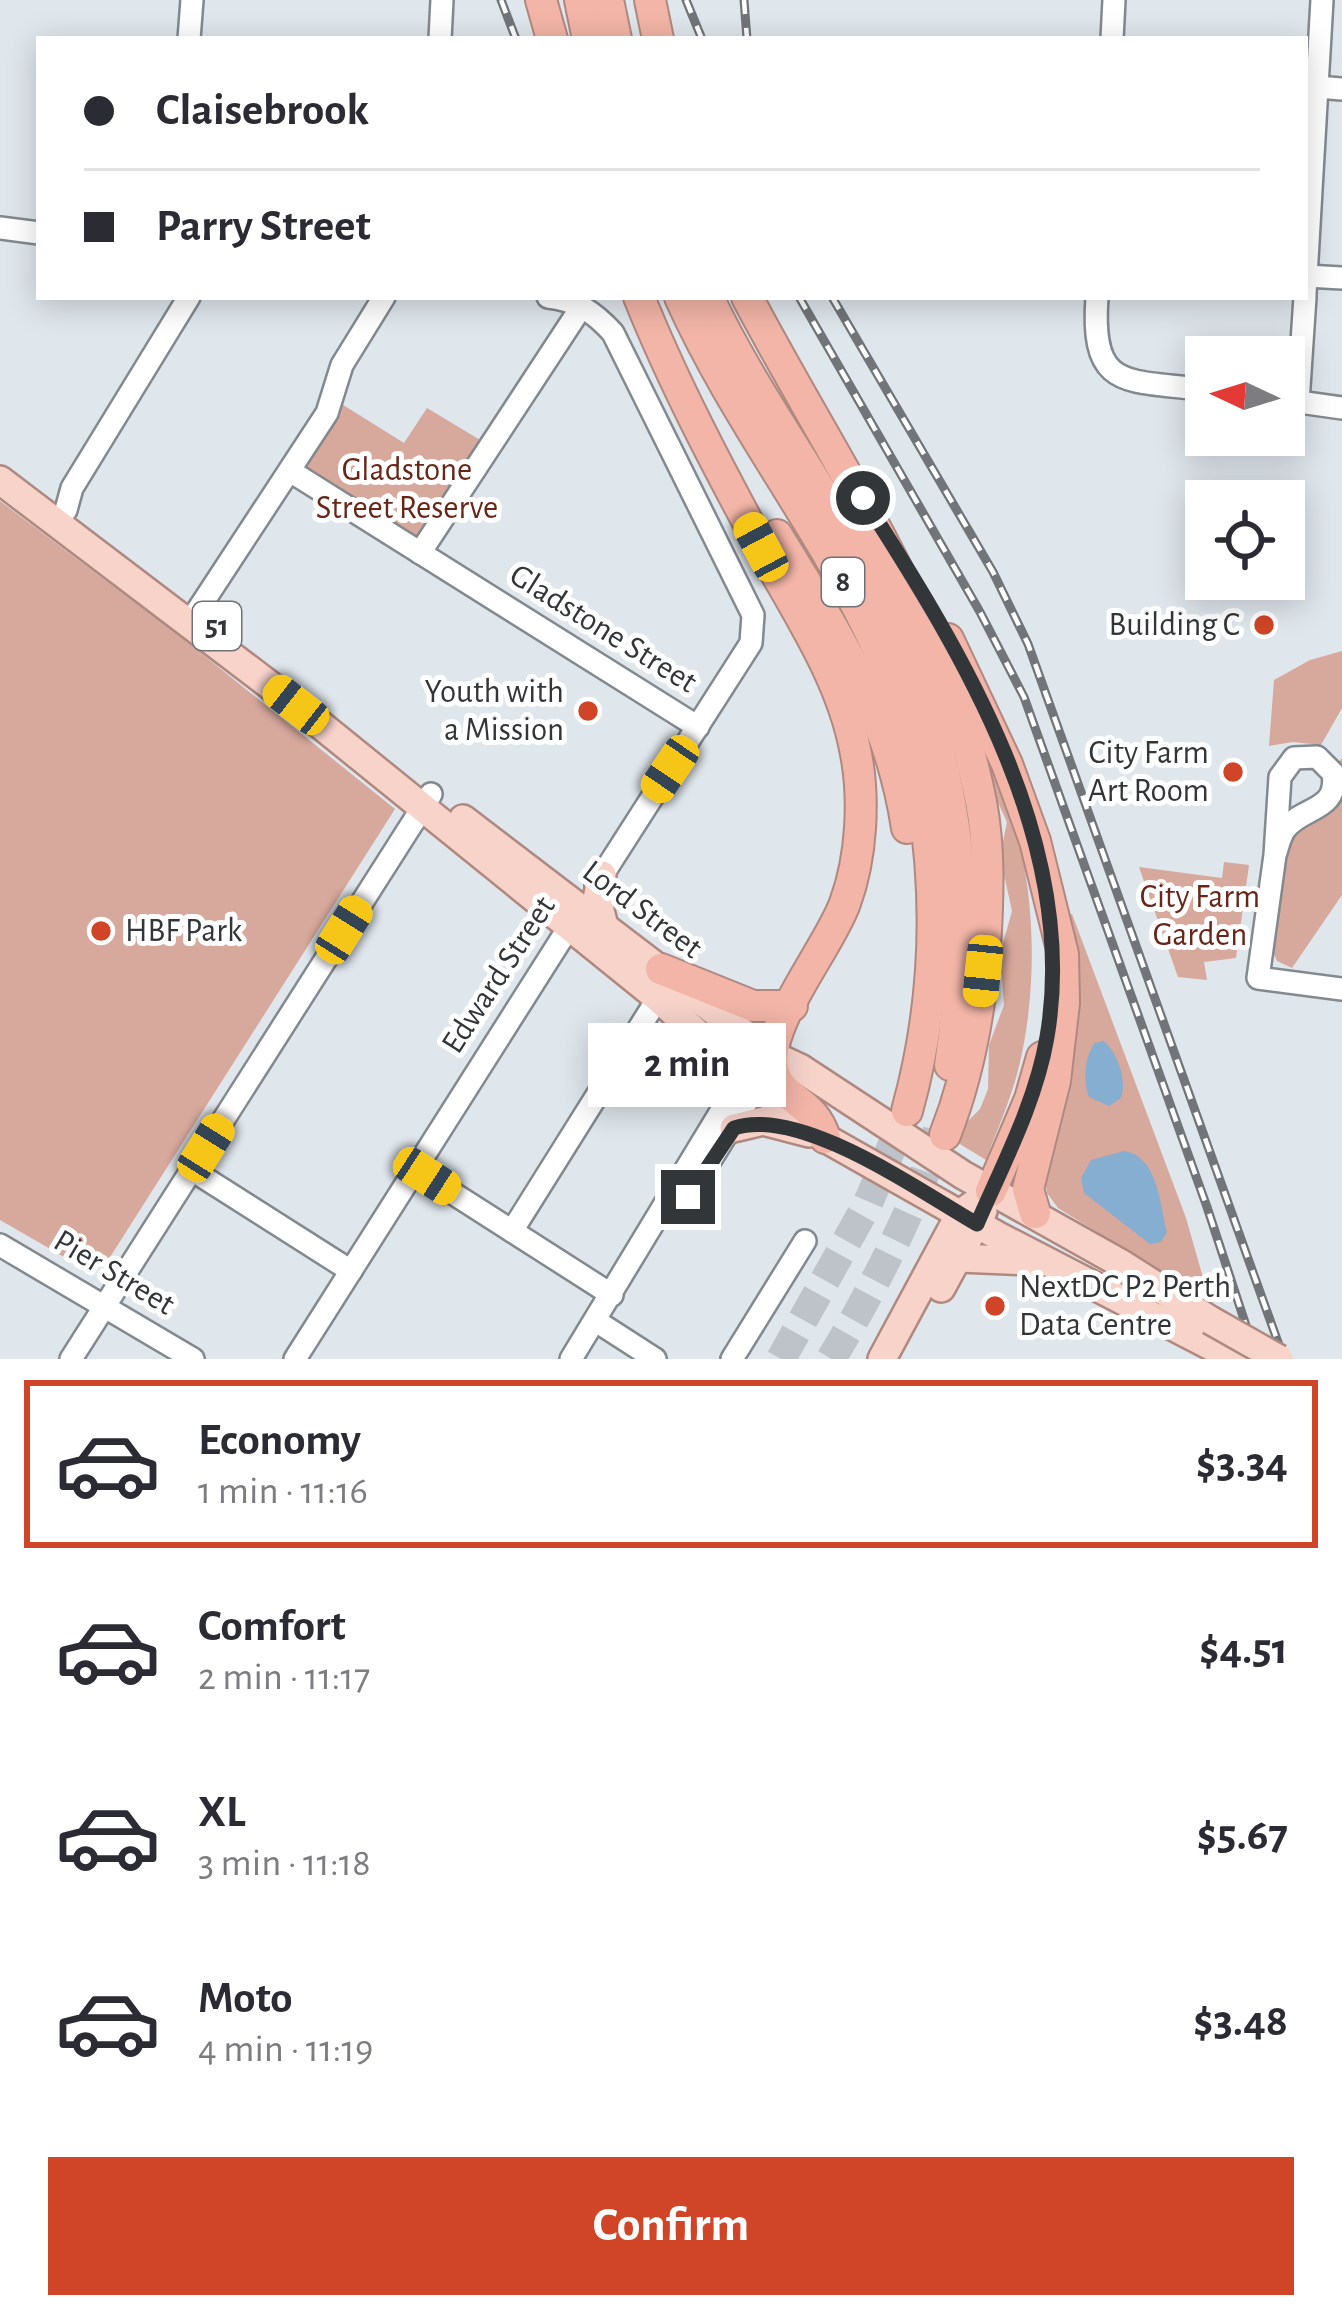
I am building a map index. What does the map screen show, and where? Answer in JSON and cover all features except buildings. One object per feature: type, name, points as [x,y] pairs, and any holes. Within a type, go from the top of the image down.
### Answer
[{"type":"highway","points":[[541,0],[551,36]]},
{"type":"highway","points":[[580,0],[587,36]]},
{"type":"highway","points":[[608,0],[615,36]]},
{"type":"highway","points":[[650,0],[657,36]]},
{"type":"highway","points":[[642,300],[688,408],[806,626],[855,748],[859,816],[846,900],[772,1054],[778,1082],[818,1116],[825,1138]]},
{"type":"highway","points":[[643,300],[862,676],[880,718],[907,824],[913,966],[923,1037]]},
{"type":"highway","name":"8","points":[[682,300],[738,408],[866,623],[905,722],[918,769],[929,848],[930,973],[923,1037],[907,1111]]},
{"type":"highway","name":"8","points":[[710,300],[887,609],[916,671],[935,730],[959,847],[963,905],[957,1016],[942,1132],[968,1064],[981,998],[988,908],[982,805],[958,713],[936,656],[915,605],[842,465]]},
{"type":"highway","points":[[750,300],[842,465],[928,599],[974,690],[1035,841],[1063,954],[1064,1003],[1055,1082],[1028,1190],[1035,1213]]},
{"type":"highway","points":[[992,1191],[1030,1099],[1047,1039],[1053,974],[1051,914]]},
{"type":"highway","points":[[660,984],[753,1006],[792,1006]]},
{"type":"main road","name":"Lord Street","points":[[0,461],[61,516],[660,984],[992,1191],[1279,1359]]},
{"type":"main road","name":"Lord Street","points":[[0,480],[61,516]]},
{"type":"main road","points":[[602,874],[597,899],[604,926]]},
{"type":"main road","name":"Lord Street","points":[[574,918],[604,926],[751,1082],[825,1138],[968,1219],[1227,1354]]},
{"type":"main road","points":[[734,1128],[763,1121],[825,1138]]},
{"type":"main road","points":[[882,1359],[968,1219],[992,1191]]},
{"type":"main road","points":[[902,1359],[959,1258],[968,1219]]},
{"type":"main road","points":[[959,1258],[1051,1263]]},
{"type":"street","points":[[189,36],[192,0]]},
{"type":"street","points":[[440,36],[442,0]]},
{"type":"street","points":[[1112,36],[1114,0]]},
{"type":"street","points":[[1308,242],[1322,0]]},
{"type":"street","points":[[1317,87],[1342,88]]},
{"type":"street","points":[[0,228],[36,233]]},
{"type":"street","points":[[1308,276],[1342,278]]},
{"type":"street","points":[[61,516],[72,488],[187,300]]},
{"type":"street","points":[[193,616],[327,412],[342,365],[382,300]]},
{"type":"street","points":[[420,553],[582,306],[559,300]]},
{"type":"street","points":[[1097,300],[1094,334],[1107,366],[1137,381],[1185,387]]},
{"type":"street","points":[[1300,336],[1304,300]]},
{"type":"street","name":"Edward Street","points":[[296,1359],[751,643],[753,615],[613,333],[582,306]]},
{"type":"street","points":[[1305,403],[1342,408]]},
{"type":"street","name":"Gladstone Street","points":[[290,471],[698,727]]},
{"type":"street","points":[[71,1359],[426,801]]},
{"type":"street","points":[[1275,855],[1258,978],[1342,989]]},
{"type":"street","points":[[512,1231],[660,984]]},
{"type":"street","points":[[586,1359],[612,1295],[772,1054]]},
{"type":"street","points":[[572,1359],[601,1324],[734,1128],[751,1082]]},
{"type":"street","points":[[415,1169],[612,1295]]},
{"type":"street","points":[[192,1170],[351,1270]]},
{"type":"street","points":[[732,1359],[805,1241]]},
{"type":"street","name":"Pier Street","points":[[0,1244],[194,1359]]},
{"type":"street","points":[[601,1324],[656,1359]]},
{"type":"green space","name":"Gladstone Street Reserve","points":[[332,398],[404,443],[427,408],[490,446],[420,553],[290,471]]},
{"type":"green space","points":[[0,501],[181,637],[395,809],[105,1265],[85,1269],[0,1220]]},
{"type":"green space","points":[[1342,651],[1342,708],[1321,745],[1269,746],[1274,680],[1310,660]]},
{"type":"green space","points":[[974,727],[1006,795],[1023,857],[1032,956],[1022,1053],[986,1160],[955,1141],[980,1109],[988,1089],[989,1045],[1004,1005],[1000,954],[1012,911],[1000,856],[1007,822],[989,783]]},
{"type":"green space","points":[[1342,758],[1342,895],[1292,968],[1277,961],[1272,950],[1285,848],[1290,835],[1328,812],[1335,766]]},
{"type":"green space","name":"City Farm Garden","points":[[1224,862],[1249,865],[1236,958],[1204,962],[1207,980],[1178,977],[1139,867],[1222,878]]},
{"type":"green space","points":[[1072,914],[1186,1218],[1210,1302],[1058,1208],[1047,1193],[1044,1174],[1063,917]]},
{"type":"water","points":[[1104,1041],[1117,1060],[1123,1083],[1121,1098],[1109,1106],[1089,1097],[1086,1084],[1089,1055],[1095,1043]]},
{"type":"water","points":[[1124,1151],[1144,1162],[1156,1183],[1167,1232],[1161,1242],[1150,1244],[1084,1193],[1081,1178],[1091,1160]]},
{"type":"tunnel","points":[[781,1359],[868,1203],[907,1111]]},
{"type":"tunnel","points":[[831,1359],[907,1215],[938,1130]]},
{"type":"railway","points":[[501,0],[515,36]]},
{"type":"railway","points":[[686,0],[701,36]]},
{"type":"railway","points":[[744,0],[747,36]]},
{"type":"railway","points":[[801,300],[1024,697],[1257,1359]]},
{"type":"railway","points":[[834,300],[993,572],[1028,644],[1284,1359]]},
{"type":"place","name":"Building C","points":[[1264,625]]},
{"type":"place","name":"Youth with a Mission","points":[[588,711]]},
{"type":"place","name":"City Farm Art Room","points":[[1233,772]]},
{"type":"place","name":"HBF Park","points":[[101,931]]},
{"type":"place","name":"NextDC P2 Perth Data Centre","points":[[995,1306]]},
{"type":"route","points":[[688,1197],[734,1128],[763,1121],[825,1138],[977,1224],[1030,1099],[1047,1039],[1053,974],[1051,914],[1035,841],[974,690],[928,599],[863,498]]}]
